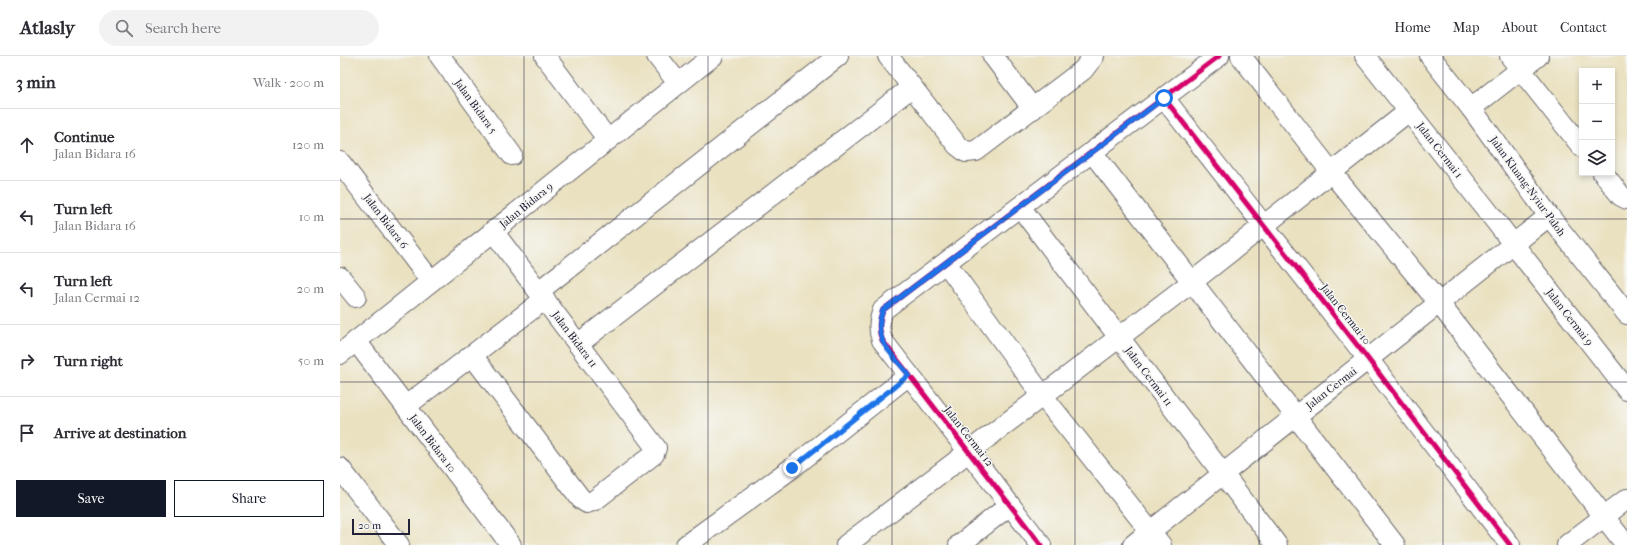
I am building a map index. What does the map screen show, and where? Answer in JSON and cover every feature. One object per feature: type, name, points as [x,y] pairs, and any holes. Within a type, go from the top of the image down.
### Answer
[{"type":"street","name":"Jalan Bidara 5","points":[[440,56],[512,155]]},
{"type":"street","points":[[545,56],[608,140]]},
{"type":"street","points":[[657,56],[678,84]]},
{"type":"street","name":"Jalan Bidara 9","points":[[340,354],[712,56]]},
{"type":"street","points":[[406,406],[472,355],[542,295],[838,56]]},
{"type":"street","points":[[888,56],[957,145],[966,152],[976,151],[1033,109],[1083,70],[1094,56]]},
{"type":"street","points":[[993,56],[1033,109]]},
{"type":"street","points":[[1156,538],[1042,394],[946,263],[1218,56]]},
{"type":"street","points":[[1241,56],[1332,173],[1439,303],[1626,545]]},
{"type":"street","name":"Jalan Cermai 1","points":[[1365,56],[1513,244]]},
{"type":"street","name":"Jalan Kluang-Nyiur-Paloh","points":[[1430,56],[1471,108],[1549,216],[1627,314]]},
{"type":"street","points":[[1471,108],[1515,63],[1538,56]]},
{"type":"street","points":[[1515,63],[1579,143]]},
{"type":"street","points":[[578,344],[912,87]]},
{"type":"street","name":"Jalan Cermai 10","points":[[1164,98],[1368,359],[1510,545]]},
{"type":"street","points":[[846,545],[1118,336],[1192,282],[1409,111]]},
{"type":"street","points":[[1092,152],[1394,545]]},
{"type":"street","name":"Jalan Bidara 6","points":[[340,162],[431,281]]},
{"type":"street","points":[[1605,176],[1621,196],[1627,199]]},
{"type":"street","name":"Jalan Cermai 11","points":[[1020,207],[1277,545]]},
{"type":"street","name":"Jalan Cermai","points":[[1133,545],[1156,538],[1223,474],[1549,216]]},
{"type":"street","name":"Jalan Bidara 11","points":[[472,355],[581,498],[587,503],[595,500],[654,454],[656,448],[493,231]]},
{"type":"street","name":"Jalan Cermai 9","points":[[1513,244],[1627,390]]},
{"type":"street","name":"Jalan Cermai 12","points":[[946,263],[883,310],[879,321],[879,332],[882,340],[1041,545]]},
{"type":"street","points":[[340,277],[356,297]]},
{"type":"street","name":"Jalan Bidara 10","points":[[356,341],[511,545]]},
{"type":"street","points":[[686,545],[792,468],[909,375]]},
{"type":"street","points":[[340,468],[399,545]]},
{"type":"street","points":[[1567,545],[1627,499]]},
{"type":"street","points":[[958,545],[1010,505]]},
{"type":"cycle path","points":[[1041,545],[882,340],[880,325],[883,310],[1219,56]]},
{"type":"cycle path","points":[[1164,98],[1368,359],[1510,545]]},
{"type":"route","points":[[792,468],[909,375],[882,340],[879,332],[879,321],[883,310],[1164,98]]}]
